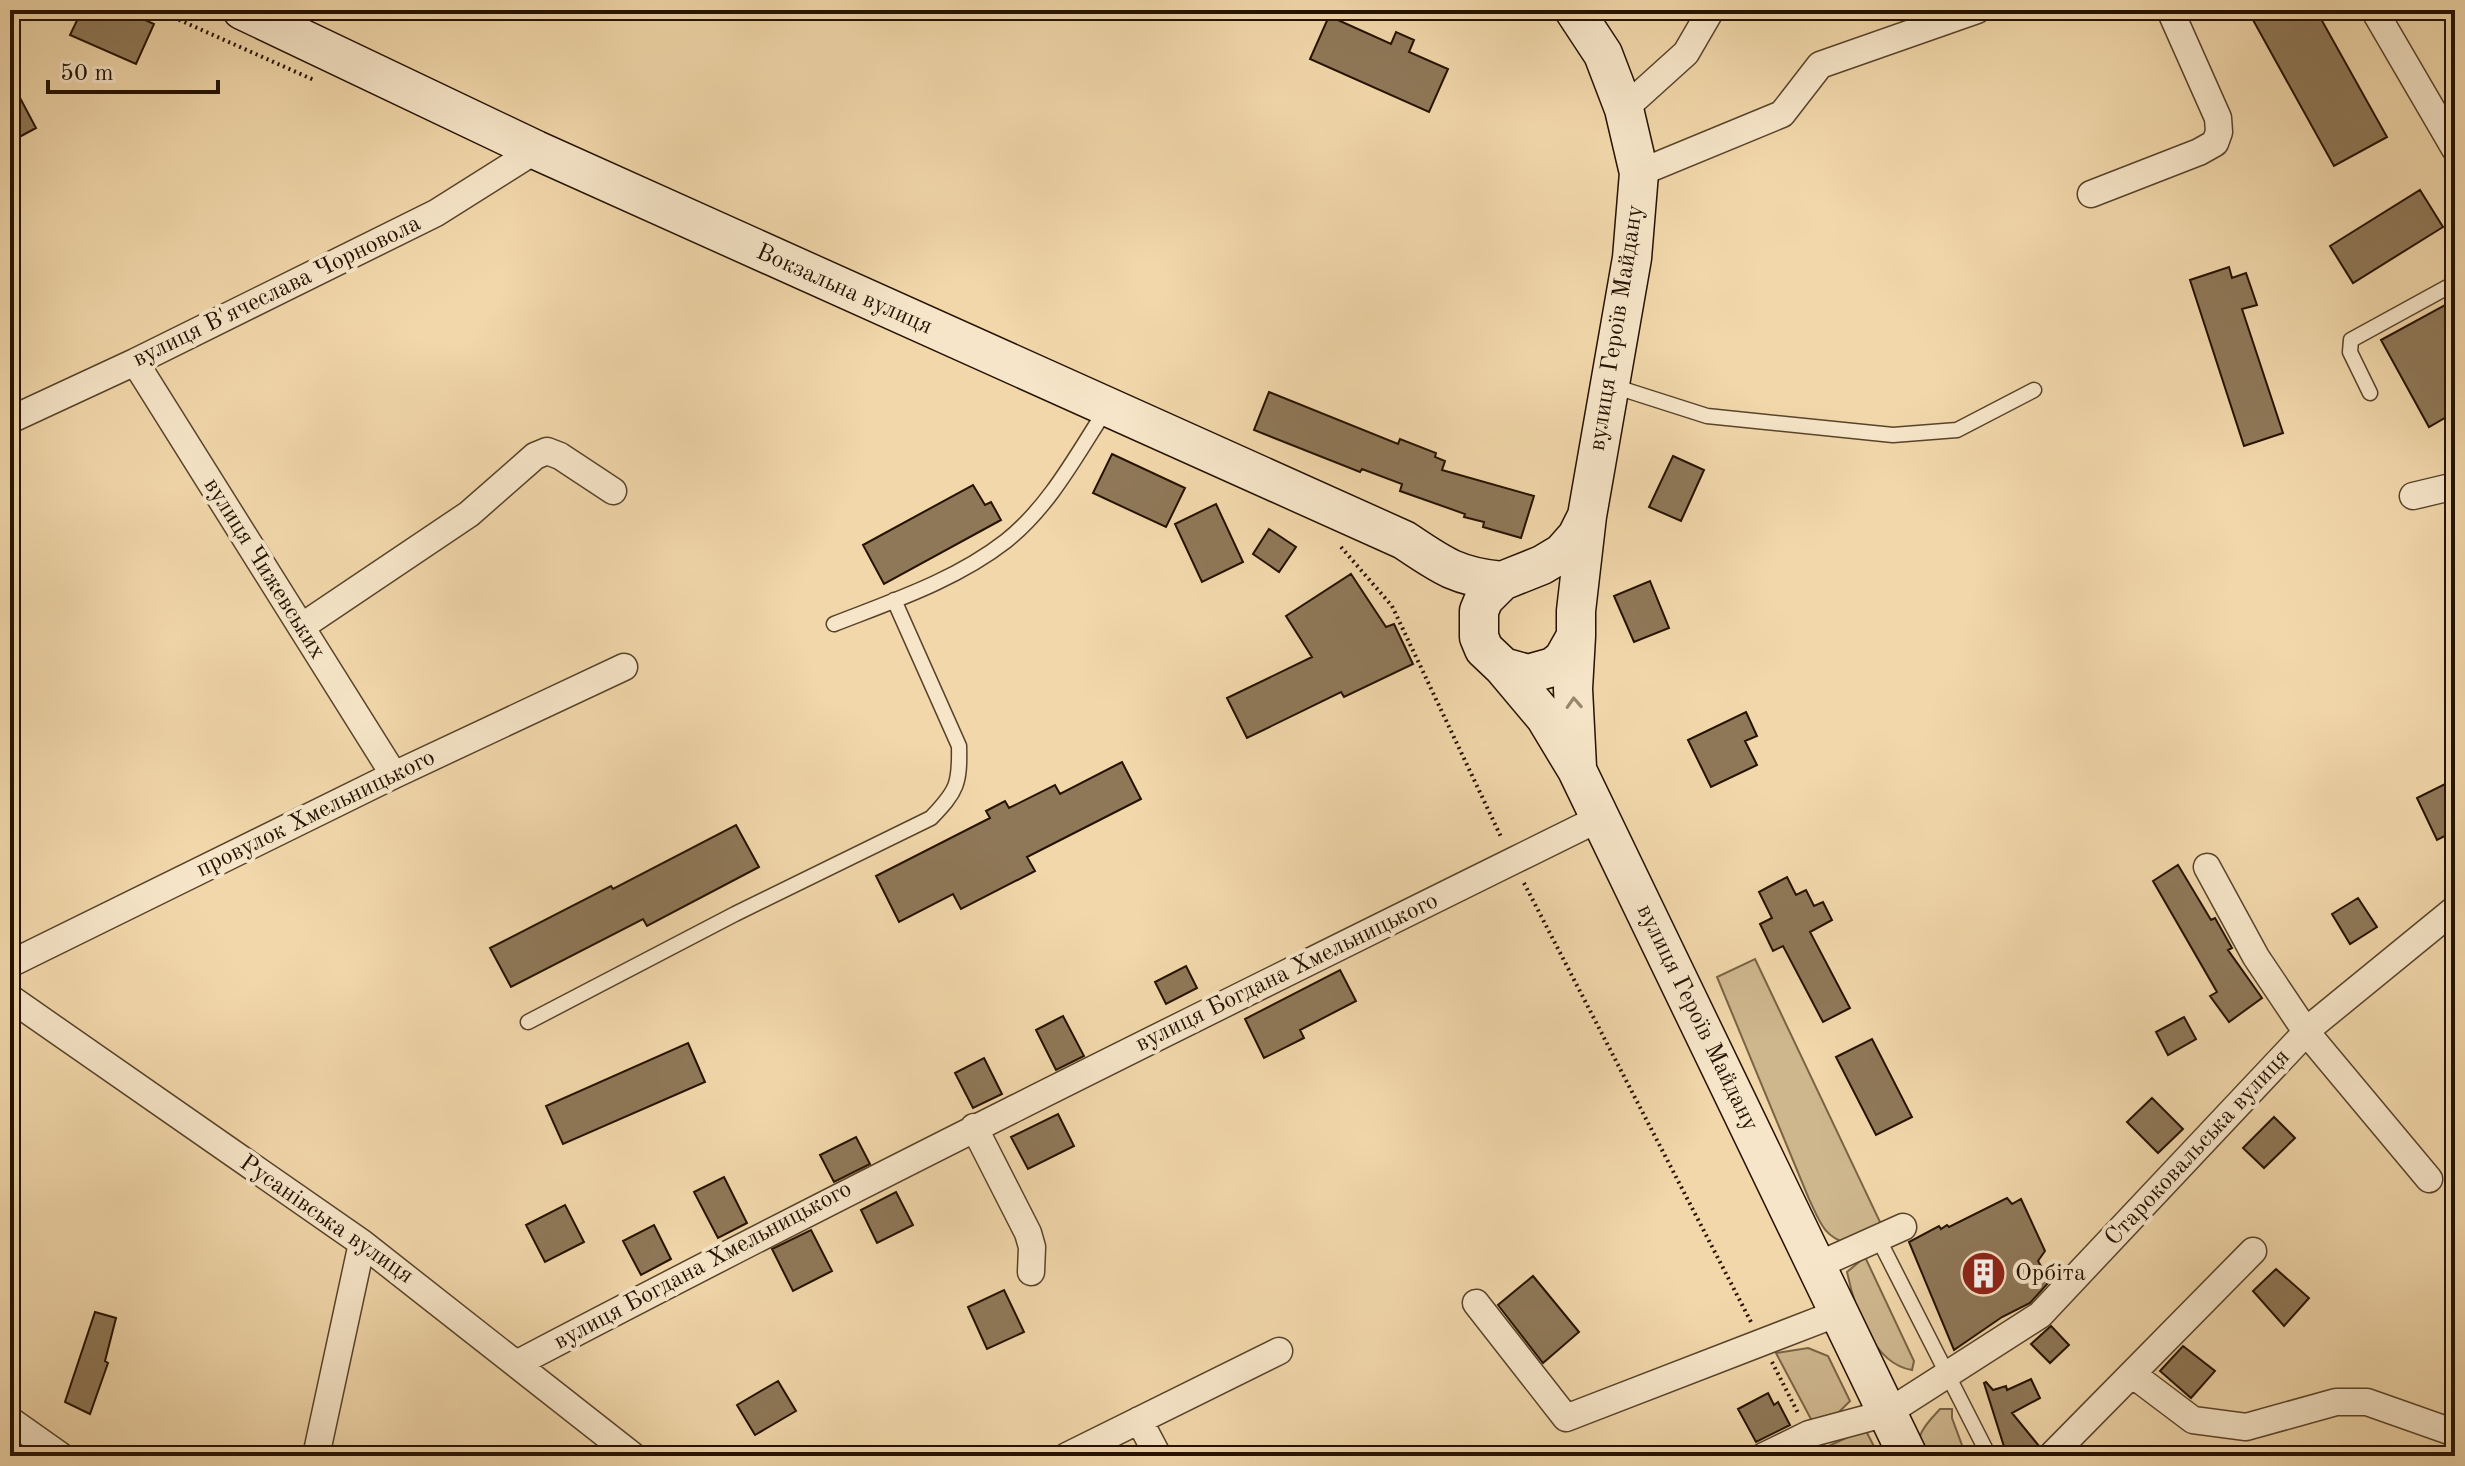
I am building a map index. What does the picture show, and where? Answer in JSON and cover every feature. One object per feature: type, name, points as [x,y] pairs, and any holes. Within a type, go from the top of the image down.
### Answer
[{"type":"street","name":"Вокзальна вулиця","points":[[242,10],[536,150],[1404,540],[1446,568],[1469,577],[1508,578]]},
{"type":"street","name":"вулиця Героїв Майдану","points":[[1574,10],[1603,54],[1624,109],[1639,173],[1632,258],[1587,516],[1573,689],[1577,770]]},
{"type":"street","points":[[1624,109],[1686,53],[1711,10]]},
{"type":"street","points":[[1639,173],[1782,114],[1820,65],[1977,10]]},
{"type":"street","points":[[2091,194],[2215,143],[2219,132],[2218,118],[2170,10]]},
{"type":"street","points":[[2374,10],[2455,149]]},
{"type":"street","name":"вулиця В'ячеслава Чорновола","points":[[10,420],[135,362],[436,213],[536,150]]},
{"type":"street","name":"вулиця Чижевських","points":[[135,362],[394,775]]},
{"type":"street","points":[[301,627],[469,514],[535,456],[547,451],[560,456],[613,491]]},
{"type":"street","points":[[2413,496],[2455,486]]},
{"type":"street","name":"вулиця Героїв Майдану","points":[[1508,578],[1542,565],[1562,553],[1577,536],[1587,516]]},
{"type":"street","name":"Вокзальна вулиця","points":[[1446,568],[1463,590],[1478,624]]},
{"type":"street","points":[[1478,624],[1484,599],[1508,578],[1527,574],[1553,580],[1563,588],[1576,624],[1563,659],[1553,667],[1528,674],[1503,667]]},
{"type":"street","name":"вулиця Героїв Майдану","points":[[1478,624],[1484,649],[1545,717],[1577,770],[1908,1456]]},
{"type":"street","name":"провулок Хмельницького","points":[[10,964],[394,775],[624,667]]},
{"type":"street","name":"вулиця Богдана Хмельницького","points":[[518,1363],[974,1127],[1600,818]]},
{"type":"street","name":"Староковальська вулиця","points":[[2207,867],[2256,957],[2307,1033],[2429,1179]]},
{"type":"street","name":"Староковальська вулиця","points":[[1764,1456],[1809,1434],[1887,1413],[2040,1315],[2307,1033],[2455,909]]},
{"type":"street","name":"Русанівська вулиця","points":[[10,998],[362,1243],[633,1456]]},
{"type":"street","points":[[974,1127],[1028,1233],[1032,1247],[1031,1272]]},
{"type":"street","points":[[1816,1266],[1903,1227]]},
{"type":"street","points":[[316,1456],[362,1243]]},
{"type":"street","points":[[2051,1456],[2253,1251]]},
{"type":"street","points":[[1476,1303],[1566,1418],[1838,1313]]},
{"type":"street","points":[[1067,1456],[1279,1351]]},
{"type":"street","points":[[2132,1374],[2193,1420],[2246,1427],[2336,1402],[2367,1402],[2455,1436],[2444,1456]]},
{"type":"street","points":[[10,1420],[61,1456]]},
{"type":"street","points":[[1139,1420],[1158,1456]]},
{"type":"lane","points":[[2370,393],[2350,352],[2351,340],[2455,283]]},
{"type":"lane","points":[[1609,385],[1707,416],[1893,435],[1957,430],[2034,390]]},
{"type":"lane","points":[[834,624],[954,574],[1007,541],[1035,513],[1069,469],[1107,408]]},
{"type":"lane","points":[[528,1022],[735,914],[931,818],[953,795],[959,771],[959,746],[894,600]]},
{"type":"lane","points":[[1878,1238],[1989,1456]]},
{"type":"path","points":[[157,10],[326,86]]},
{"type":"path","points":[[1332,542],[1344,549],[1392,606],[1513,861],[1809,1434]]},
{"type":"shaded area","points":[[1755,959],[1881,1224],[1848,1244],[1833,1237],[1816,1215],[1717,977]]},
{"type":"shaded area","points":[[1865,1257],[1914,1361],[1912,1370],[1886,1357],[1860,1316],[1847,1272]]},
{"type":"shaded area","points":[[1808,1348],[1828,1356],[1850,1401],[1831,1420],[1813,1423],[1776,1353]]},
{"type":"shaded area","points":[[1940,1409],[1952,1409],[1952,1418],[1966,1456],[1921,1456],[1920,1436]]},
{"type":"shaded area","points":[[1865,1429],[1879,1456],[1821,1456],[1818,1451]]},
{"type":"building","points":[[82,10],[123,10],[154,24],[136,64],[70,35]]},
{"type":"building","points":[[2271,10],[2316,10],[2387,137],[2334,166],[2253,20]]},
{"type":"building","points":[[1329,16],[1391,44],[1396,32],[1414,40],[1409,52],[1448,69],[1429,112],[1310,59]]},
{"type":"building","points":[[10,79],[36,128],[10,142]]},
{"type":"building","points":[[2420,190],[2443,227],[2353,283],[2330,246]]},
{"type":"building","points":[[2229,267],[2232,278],[2246,273],[2257,305],[2242,309],[2283,433],[2244,446],[2190,280]]},
{"type":"building","points":[[2445,305],[2455,323],[2455,412],[2429,427],[2381,340]]},
{"type":"building","points":[[1269,392],[1398,444],[1400,439],[1436,453],[1435,457],[1445,461],[1442,470],[1534,496],[1521,538],[1483,527],[1484,522],[1400,491],[1402,484],[1362,469],[1360,472],[1254,430]]},
{"type":"building","points":[[1112,454],[1185,488],[1166,527],[1093,493]]},
{"type":"building","points":[[1673,456],[1704,470],[1681,521],[1649,507]]},
{"type":"building","points":[[973,485],[985,505],[991,502],[1001,520],[884,584],[863,545]]},
{"type":"building","points":[[1216,504],[1243,562],[1202,582],[1175,524]]},
{"type":"building","points":[[1269,529],[1296,547],[1279,572],[1253,554]]},
{"type":"building","points":[[1351,574],[1386,627],[1394,624],[1413,664],[1344,697],[1341,692],[1247,738],[1227,698],[1312,657],[1286,616]]},
{"type":"building","points":[[1650,581],[1669,628],[1634,642],[1614,596]]},
{"type":"building","points":[[1746,712],[1757,736],[1745,741],[1757,765],[1711,787],[1688,740]]},
{"type":"building","points":[[1122,762],[1141,799],[1027,857],[1035,871],[961,909],[953,894],[899,922],[876,876],[990,818],[986,811],[1005,801],[1009,808],[1055,785],[1060,794]]},
{"type":"building","points":[[2455,779],[2455,831],[2437,840],[2417,798]]},
{"type":"building","points":[[736,825],[759,867],[647,926],[643,919],[511,987],[490,948]]},
{"type":"building","points":[[2178,865],[2211,920],[2215,918],[2232,948],[2228,950],[2262,998],[2229,1022],[2210,996],[2217,992],[2153,881]]},
{"type":"building","points":[[1787,877],[1796,895],[1806,890],[1814,906],[1823,902],[1832,920],[1810,932],[1850,1008],[1823,1022],[1783,946],[1773,951],[1760,924],[1772,918],[1759,892]]},
{"type":"building","points":[[2358,898],[2377,927],[2350,944],[2332,914]]},
{"type":"building","points":[[1186,966],[1197,988],[1166,1004],[1155,982]]},
{"type":"building","points":[[1340,970],[1356,1001],[1300,1030],[1304,1038],[1264,1058],[1245,1019]]},
{"type":"building","points":[[1063,1016],[1084,1056],[1056,1070],[1036,1030]]},
{"type":"building","points":[[2184,1017],[2196,1039],[2168,1055],[2156,1032]]},
{"type":"building","points":[[1872,1039],[1912,1117],[1876,1135],[1836,1057]]},
{"type":"building","points":[[688,1043],[705,1082],[563,1144],[546,1106]]},
{"type":"building","points":[[984,1058],[1002,1094],[973,1108],[955,1073]]},
{"type":"building","points":[[2152,1098],[2183,1129],[2158,1153],[2127,1122]]},
{"type":"building","points":[[1058,1114],[1074,1146],[1028,1169],[1011,1137]]},
{"type":"building","points":[[2274,1117],[2295,1138],[2264,1168],[2243,1148]]},
{"type":"building","points":[[856,1137],[870,1164],[834,1182],[820,1155]]},
{"type":"building","points":[[724,1177],[747,1223],[718,1238],[694,1192]]},
{"type":"building","points":[[896,1192],[913,1225],[877,1243],[861,1210]]},
{"type":"building","name":"Орбіта","points":[[2007,1198],[2012,1204],[2021,1199],[2045,1251],[2038,1261],[2050,1281],[2030,1303],[2002,1317],[1954,1350],[1909,1242],[1939,1226],[1941,1229],[1947,1225],[1949,1227]]},
{"type":"building","points":[[565,1205],[584,1242],[545,1262],[526,1225]]},
{"type":"building","points":[[654,1225],[671,1259],[641,1275],[623,1241]]},
{"type":"building","points":[[811,1230],[832,1271],[793,1291],[772,1249]]},
{"type":"building","points":[[2276,1269],[2309,1298],[2284,1326],[2253,1291]]},
{"type":"building","points":[[1533,1276],[1579,1332],[1543,1363],[1498,1305]]},
{"type":"building","points":[[1004,1290],[1024,1332],[987,1349],[968,1307]]},
{"type":"building","points":[[95,1312],[116,1318],[105,1361],[108,1363],[90,1414],[65,1402]]},
{"type":"building","points":[[2051,1326],[2069,1345],[2050,1363],[2031,1344]]},
{"type":"building","points":[[2183,1346],[2215,1371],[2191,1398],[2160,1371]]},
{"type":"building","points":[[2031,1379],[2040,1398],[2012,1413],[2039,1446],[2035,1456],[2007,1456],[1984,1383],[1993,1390],[2006,1386],[2007,1390]]},
{"type":"building","points":[[778,1381],[796,1411],[755,1435],[737,1405]]},
{"type":"building","points":[[1768,1393],[1774,1405],[1778,1402],[1790,1425],[1756,1442],[1738,1409]]},
{"type":"place","name":"Орбіта","points":[[1984,1274]]}]
